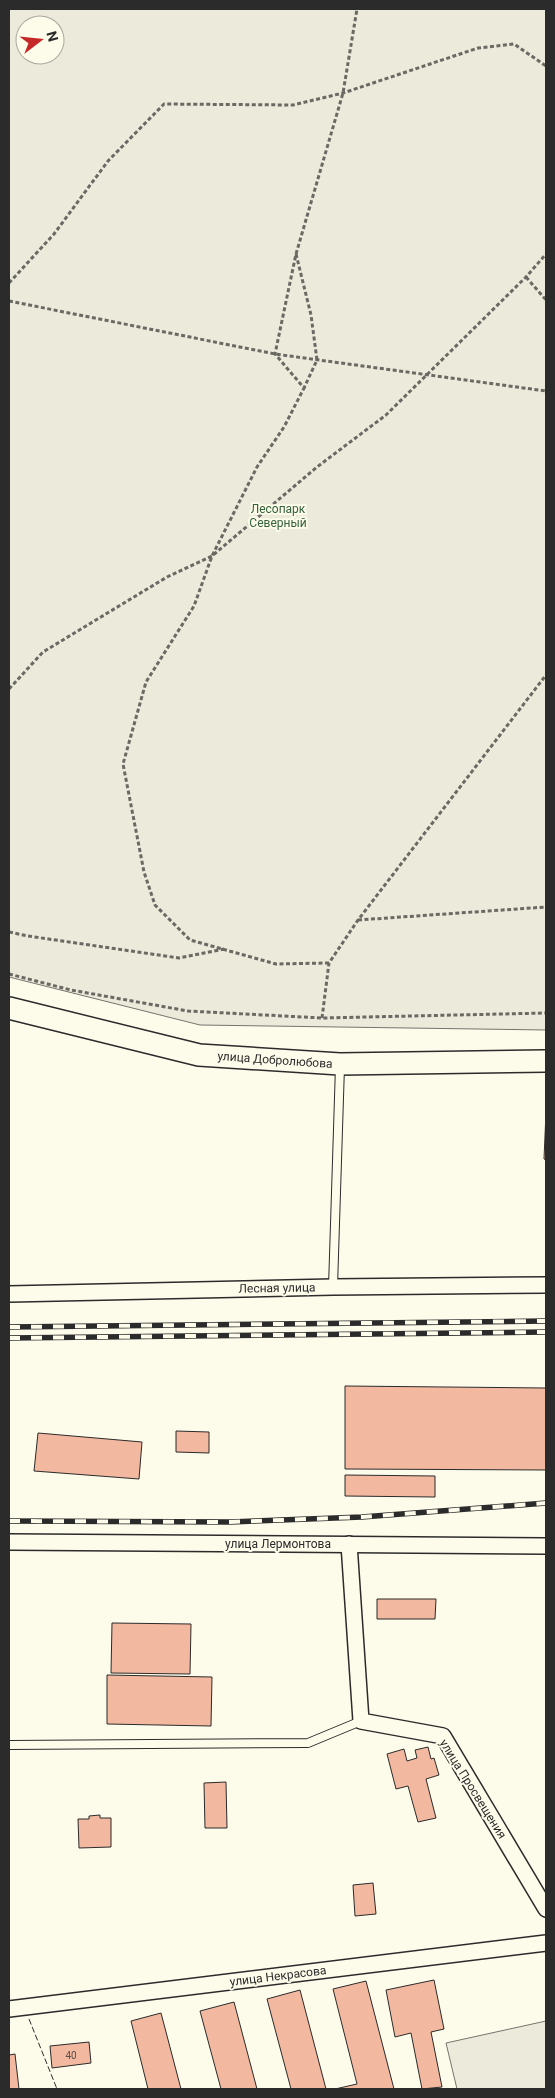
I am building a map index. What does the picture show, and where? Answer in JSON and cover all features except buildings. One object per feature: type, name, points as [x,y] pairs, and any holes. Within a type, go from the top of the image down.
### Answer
[{"type":"street","name":"улица Добролюбова","points":[[9,1008],[199,1055],[340,1064],[546,1061]]},
{"type":"street","name":"Лесная улица","points":[[9,1294],[334,1287],[546,1285]]},
{"type":"street","name":"улица Лермонтова","points":[[9,1542],[546,1546]]},
{"type":"street","points":[[349,1544],[362,1721]]},
{"type":"street","name":"улица Просвещения","points":[[362,1721],[443,1736],[546,1909]]},
{"type":"street","name":"улица Некрасова","points":[[9,2009],[546,1943]]},
{"type":"lane","points":[[334,1287],[340,1064]]},
{"type":"lane","points":[[9,1745],[308,1743],[362,1721]]},
{"type":"path","points":[[275,354],[296,254],[343,94],[357,9]]},
{"type":"path","points":[[9,282],[54,234],[108,161],[164,104],[293,105],[343,94],[478,48],[514,44],[546,66]]},
{"type":"path","points":[[296,254],[311,315],[317,360],[284,427],[257,467],[212,556],[194,606],[146,682],[123,764],[144,872],[154,905],[190,940],[276,964],[329,964]]},
{"type":"path","points":[[9,688],[43,652],[167,577],[212,556],[317,467],[386,415],[526,277],[546,254]]},
{"type":"path","points":[[526,277],[546,300]]},
{"type":"path","points":[[9,300],[275,354],[546,392]]},
{"type":"path","points":[[275,354],[304,388]]},
{"type":"path","points":[[322,1018],[329,964],[358,920],[546,675]]},
{"type":"path","points":[[358,920],[546,907]]},
{"type":"path","points":[[9,932],[179,958],[224,949]]},
{"type":"path","points":[[9,974],[71,990],[188,1011],[322,1018],[546,1013]]},
{"type":"green space","name":"Лесопарк Северный","points":[[9,9],[546,9],[546,1030],[200,1025],[9,977]]},
{"type":"green space","points":[[546,2021],[546,2089],[457,2089],[446,2043]]},
{"type":"railway","points":[[9,1327],[546,1321]]},
{"type":"railway","points":[[9,1338],[546,1332]]},
{"type":"railway","points":[[9,1521],[230,1522],[362,1517],[546,1503]]},
{"type":"fence","points":[[29,2019],[57,2089]]}]
